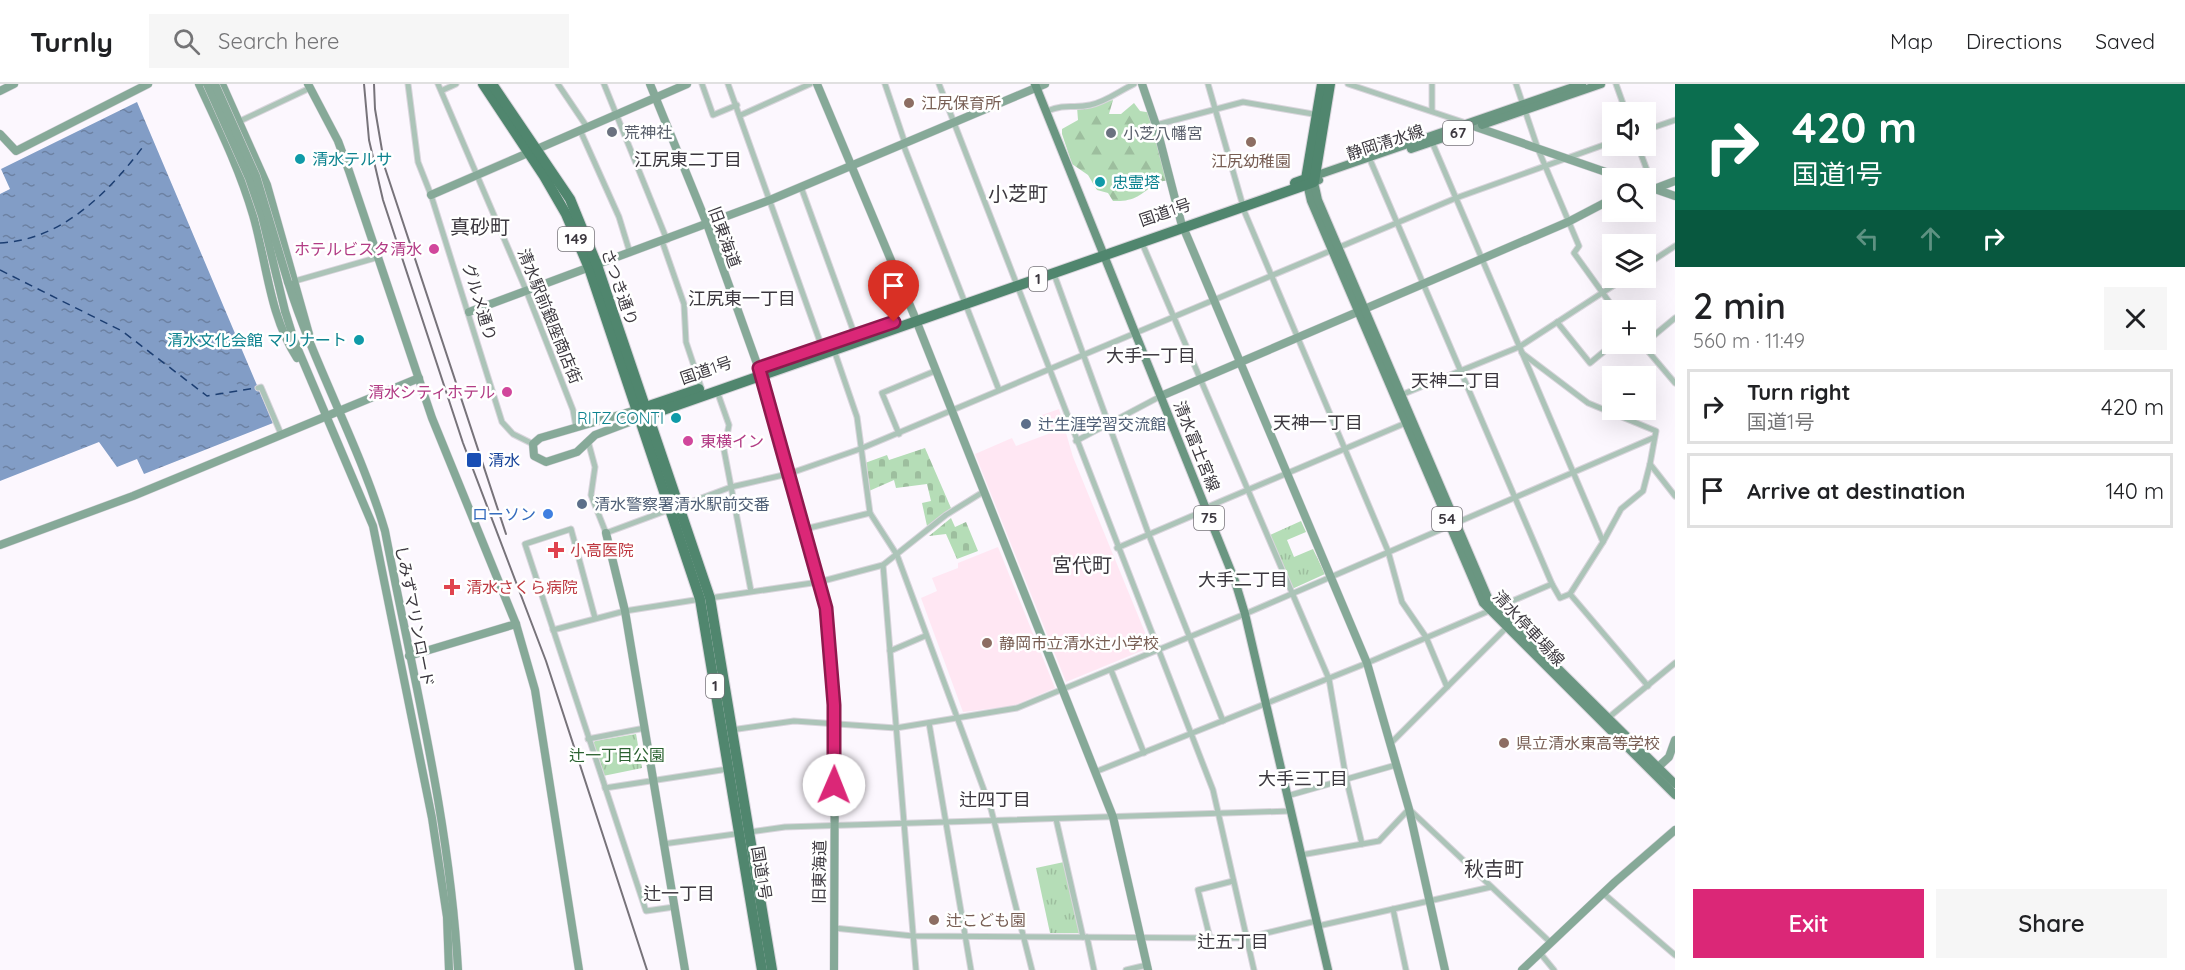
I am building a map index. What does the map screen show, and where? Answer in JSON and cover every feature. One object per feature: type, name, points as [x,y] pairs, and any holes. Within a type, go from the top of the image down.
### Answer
[{"type":"highway","name":"さつき通り","points":[[483,84],[493,89],[533,151],[593,267],[642,412]]},
{"type":"highway","points":[[1310,180],[1320,115],[1322,84]]},
{"type":"highway","points":[[1320,115],[1330,84]]},
{"type":"highway","name":"国道1号","points":[[772,970],[745,832],[705,598],[642,412],[827,350],[1310,180]]},
{"type":"highway","name":"国道1号","points":[[1018,282],[1053,274],[1103,253],[1142,242],[1182,225]]},
{"type":"highway","name":"国道1号","points":[[702,391],[717,390],[760,371]]},
{"type":"highway","name":"国道1号","points":[[728,731],[730,769],[745,832],[762,970]]},
{"type":"main road","name":"静岡清水線","points":[[1524,107],[1582,84]]},
{"type":"main road","name":"静岡清水線","points":[[1310,180],[1524,107],[1601,84]]},
{"type":"main road","name":"清水富士宮線","points":[[1039,85],[1047,111],[1206,509],[1245,614],[1328,970]]},
{"type":"main road","name":"静岡清水線","points":[[1310,180],[1432,142],[1472,125]]},
{"type":"main road","name":"清水停車場線","points":[[1310,180],[1361,310],[1452,524],[1492,609],[1656,769],[1675,784]]},
{"type":"main road","name":"清水停車場線","points":[[1361,310],[1401,395],[1409,422]]},
{"type":"main road","name":"清水停車場線","points":[[1508,626],[1608,718],[1656,769],[1675,795]]},
{"type":"street","points":[[0,91],[14,84]]},
{"type":"street","points":[[0,134],[16,151],[148,84]]},
{"type":"street","points":[[199,84],[220,129],[252,212],[277,317],[295,354],[312,379]]},
{"type":"street","name":"しみずマリンロード","points":[[207,84],[244,168],[262,216],[294,340],[374,526],[432,818],[447,917],[449,970]]},
{"type":"street","points":[[215,84],[256,176],[292,282]]},
{"type":"street","points":[[222,84],[267,185],[292,282]]},
{"type":"street","name":"グルメ通り","points":[[408,84],[418,162],[469,312],[502,422],[513,434],[533,444]]},
{"type":"street","name":"清水駅前銀座商店街","points":[[438,84],[443,90],[526,290],[573,410],[576,427]]},
{"type":"street","points":[[443,90],[456,84]]},
{"type":"street","points":[[477,84],[493,89]]},
{"type":"street","points":[[558,84],[583,128],[620,217],[630,253]]},
{"type":"street","points":[[604,84],[664,240],[684,304],[686,342],[702,391]]},
{"type":"street","name":"旧東海道","points":[[650,84],[707,224],[760,371],[819,582],[827,622],[835,724],[832,927],[834,970]]},
{"type":"street","points":[[431,195],[687,84]]},
{"type":"street","points":[[702,84],[714,115],[737,105]]},
{"type":"street","points":[[728,84],[827,350],[857,417],[870,513],[897,555],[925,636],[996,822],[1032,970]]},
{"type":"street","points":[[741,115],[810,84]]},
{"type":"street","points":[[818,84],[915,318],[1113,817],[1148,968],[1126,970]]},
{"type":"street","points":[[885,84],[904,143],[999,390]]},
{"type":"street","points":[[939,84],[1051,367],[1076,441],[1213,790],[1254,970]]},
{"type":"street","points":[[1047,111],[1063,105],[1089,106],[1110,98],[1134,84]]},
{"type":"street","points":[[1142,84],[1156,125],[1182,225],[1367,663],[1409,809],[1445,970]]},
{"type":"street","points":[[1208,84],[1241,204],[1388,551],[1402,602],[1426,637],[1447,687]]},
{"type":"street","points":[[1348,84],[1602,171]]},
{"type":"street","points":[[1431,111],[1432,84]]},
{"type":"street","points":[[1516,84],[1538,148],[1579,246],[1574,253],[1606,300]]},
{"type":"street","points":[[1616,84],[1622,102]]},
{"type":"street","points":[[469,312],[770,200],[1039,85]]},
{"type":"street","points":[[220,129],[309,86],[338,141],[432,418],[516,624],[535,690],[579,970]]},
{"type":"street","points":[[1156,125],[1243,102],[1320,115]]},
{"type":"street","points":[[1656,127],[1675,120]]},
{"type":"street","points":[[1432,142],[1603,542]]},
{"type":"street","points":[[606,532],[731,487],[788,474],[899,434],[1051,367],[1272,277],[1456,198],[1602,146]]},
{"type":"street","points":[[1371,162],[1560,598],[1570,594],[1621,509],[1646,486],[1654,450],[1653,438]]},
{"type":"street","points":[[1656,186],[1675,181]]},
{"type":"street","points":[[801,187],[856,339]]},
{"type":"street","points":[[1656,190],[1675,196]]},
{"type":"street","points":[[1076,441],[1161,396],[1568,222],[1602,204]]},
{"type":"street","points":[[1142,242],[1329,679],[1346,778],[1362,844]]},
{"type":"street","points":[[1656,258],[1675,246]]},
{"type":"street","points":[[292,282],[379,257]]},
{"type":"street","points":[[1053,274],[1149,535],[1223,721]]},
{"type":"street","name":"しみずマリンロード","points":[[292,282],[315,359],[376,501],[385,531],[440,816],[455,912],[458,970]]},
{"type":"street","points":[[1401,395],[1520,349],[1608,288]]},
{"type":"street","points":[[1656,333],[1675,318]]},
{"type":"street","points":[[1557,322],[1590,363],[1602,353]]},
{"type":"street","points":[[728,731],[794,721],[896,728],[1017,708],[1245,614],[1653,438],[1658,433],[1656,430],[1588,403],[1520,349]]},
{"type":"street","points":[[1653,354],[1675,383]]},
{"type":"street","points":[[899,434],[882,393],[935,372]]},
{"type":"street","points":[[0,545],[133,496],[419,378]]},
{"type":"street","points":[[258,388],[261,387],[281,434]]},
{"type":"street","points":[[717,390],[729,425],[724,445],[751,591]]},
{"type":"street","points":[[642,412],[588,439],[577,452],[546,462],[535,459],[533,444],[540,438],[642,412]]},
{"type":"street","points":[[1117,548],[1409,422]]},
{"type":"street","points":[[588,439],[595,467],[591,495],[606,532],[625,611],[685,970]]},
{"type":"street","points":[[1650,464],[1675,496]]},
{"type":"street","points":[[553,630],[625,611],[819,582],[883,565],[946,515],[983,492]]},
{"type":"street","points":[[805,529],[870,513]]},
{"type":"street","points":[[595,618],[571,529],[525,544],[646,911],[674,907]]},
{"type":"street","points":[[883,565],[916,970]]},
{"type":"street","points":[[1095,772],[1329,679],[1552,584]]},
{"type":"street","points":[[1570,594],[1648,686]]},
{"type":"street","points":[[409,656],[516,624]]},
{"type":"street","points":[[1390,744],[1508,626]]},
{"type":"street","points":[[890,651],[925,636]]},
{"type":"street","points":[[1608,718],[1675,663]]},
{"type":"street","points":[[1111,670],[1144,753]]},
{"type":"street","points":[[929,723],[971,970]]},
{"type":"street","points":[[588,739],[645,728]]},
{"type":"street","points":[[1656,769],[1669,757],[1675,740]]},
{"type":"street","points":[[1287,795],[1396,765]]},
{"type":"street","points":[[605,788],[730,769]]},
{"type":"street","points":[[1301,855],[1379,841],[1409,809]]},
{"type":"street","points":[[1409,809],[1551,943]]},
{"type":"street","points":[[663,844],[785,827],[1291,811]]},
{"type":"street","points":[[1056,819],[1094,970]]},
{"type":"street","points":[[1522,970],[1675,830]]},
{"type":"street","points":[[1210,938],[1198,890],[1233,881]]},
{"type":"street","points":[[832,927],[913,936],[1246,938],[1491,887]]},
{"type":"street","points":[[1604,894],[1675,955]]},
{"type":"street","points":[[1393,909],[1406,970]]},
{"type":"street","points":[[1540,953],[1554,970]]},
{"type":"shaded area","points":[[1059,409],[1073,457],[1151,647],[1066,682],[975,454],[1012,438],[1016,446],[1048,434],[1042,415]]},
{"type":"shaded area","name":"静岡市立清水辻小学校","points":[[998,547],[1055,688],[1013,706],[963,712],[921,598],[937,591],[932,578],[958,568],[958,563]]},
{"type":"green space","points":[[1113,100],[1109,114],[1121,114],[1134,103],[1140,111],[1152,113],[1169,179],[1157,183],[1136,197],[1120,201],[1113,201],[1108,193],[1097,190],[1088,175],[1072,164],[1062,134],[1062,129],[1078,120],[1077,107]]},
{"type":"green space","points":[[925,448],[951,508],[927,526],[922,503],[931,501],[927,484],[896,488],[894,480],[869,491],[865,463],[887,455],[889,460]]},
{"type":"green space","points":[[951,518],[955,527],[966,522],[978,551],[957,559],[946,534],[929,536]]},
{"type":"green space","points":[[1301,521],[1306,532],[1287,540],[1294,557],[1313,549],[1325,574],[1292,589],[1268,536]]},
{"type":"green space","name":"辻一丁目公園","points":[[636,734],[642,768],[603,776],[592,744],[595,741]]},
{"type":"green space","points":[[1064,862],[1080,933],[1050,933],[1036,868]]},
{"type":"water","points":[[137,102],[273,423],[144,474],[137,459],[117,467],[99,442],[0,481],[0,194],[10,189],[1,169]]},
{"type":"ferry route","points":[[0,243],[23,240],[64,223],[100,195],[145,144]]},
{"type":"ferry route","points":[[0,270],[122,331],[207,396],[256,388]]},
{"type":"railway","points":[[364,84],[369,140],[383,200],[463,443],[546,661],[647,970]]},
{"type":"railway","points":[[374,84],[375,109],[385,168],[506,534]]},
{"type":"place","name":"江尻保育所","points":[[909,103]]},
{"type":"place","name":"荒神社","points":[[612,132]]},
{"type":"place","name":"小芝八幡宮","points":[[1111,133]]},
{"type":"place","name":"江尻幼稚園","points":[[1251,142]]},
{"type":"place","name":"清水テルサ","points":[[300,159]]},
{"type":"place","name":"忠霊塔","points":[[1100,182]]},
{"type":"place","name":"ホテルビスタ清水","points":[[434,249]]},
{"type":"place","name":"清水文化会館 マリナート","points":[[359,340]]},
{"type":"place","name":"清水シティホテル","points":[[507,392]]},
{"type":"place","name":"RITZ CONTI","points":[[676,418]]},
{"type":"place","name":"辻生涯学習交流館","points":[[1026,424]]},
{"type":"place","name":"東横イン","points":[[688,441]]},
{"type":"place","name":"清水","points":[[474,460]]},
{"type":"place","name":"清水警察署清水駅前交番","points":[[582,504]]},
{"type":"place","name":"ローソン","points":[[548,514]]},
{"type":"place","name":"小高医院","points":[[556,550]]},
{"type":"place","name":"清水さくら病院","points":[[452,587]]},
{"type":"place","name":"静岡市立清水辻小学校","points":[[987,643]]},
{"type":"place","name":"県立清水東高等学校","points":[[1504,743]]},
{"type":"place","name":"辻こども園","points":[[934,920]]},
{"type":"district","name":"江尻東二丁目","points":[[688,160]]},
{"type":"district","name":"小芝町","points":[[1018,194]]},
{"type":"district","name":"真砂町","points":[[480,227]]},
{"type":"district","name":"江尻東一丁目","points":[[742,299]]},
{"type":"district","name":"大手一丁目","points":[[1151,356]]},
{"type":"district","name":"天神二丁目","points":[[1456,381]]},
{"type":"district","name":"天神一丁目","points":[[1318,423]]},
{"type":"district","name":"宮代町","points":[[1082,565]]},
{"type":"district","name":"大手二丁目","points":[[1243,580]]},
{"type":"district","name":"大手三丁目","points":[[1303,779]]},
{"type":"district","name":"辻四丁目","points":[[995,800]]},
{"type":"district","name":"秋吉町","points":[[1494,869]]},
{"type":"district","name":"辻一丁目","points":[[679,894]]},
{"type":"district","name":"辻五丁目","points":[[1233,942]]},
{"type":"route","points":[[834,785],[835,724],[826,608],[759,368],[894,322]]}]
